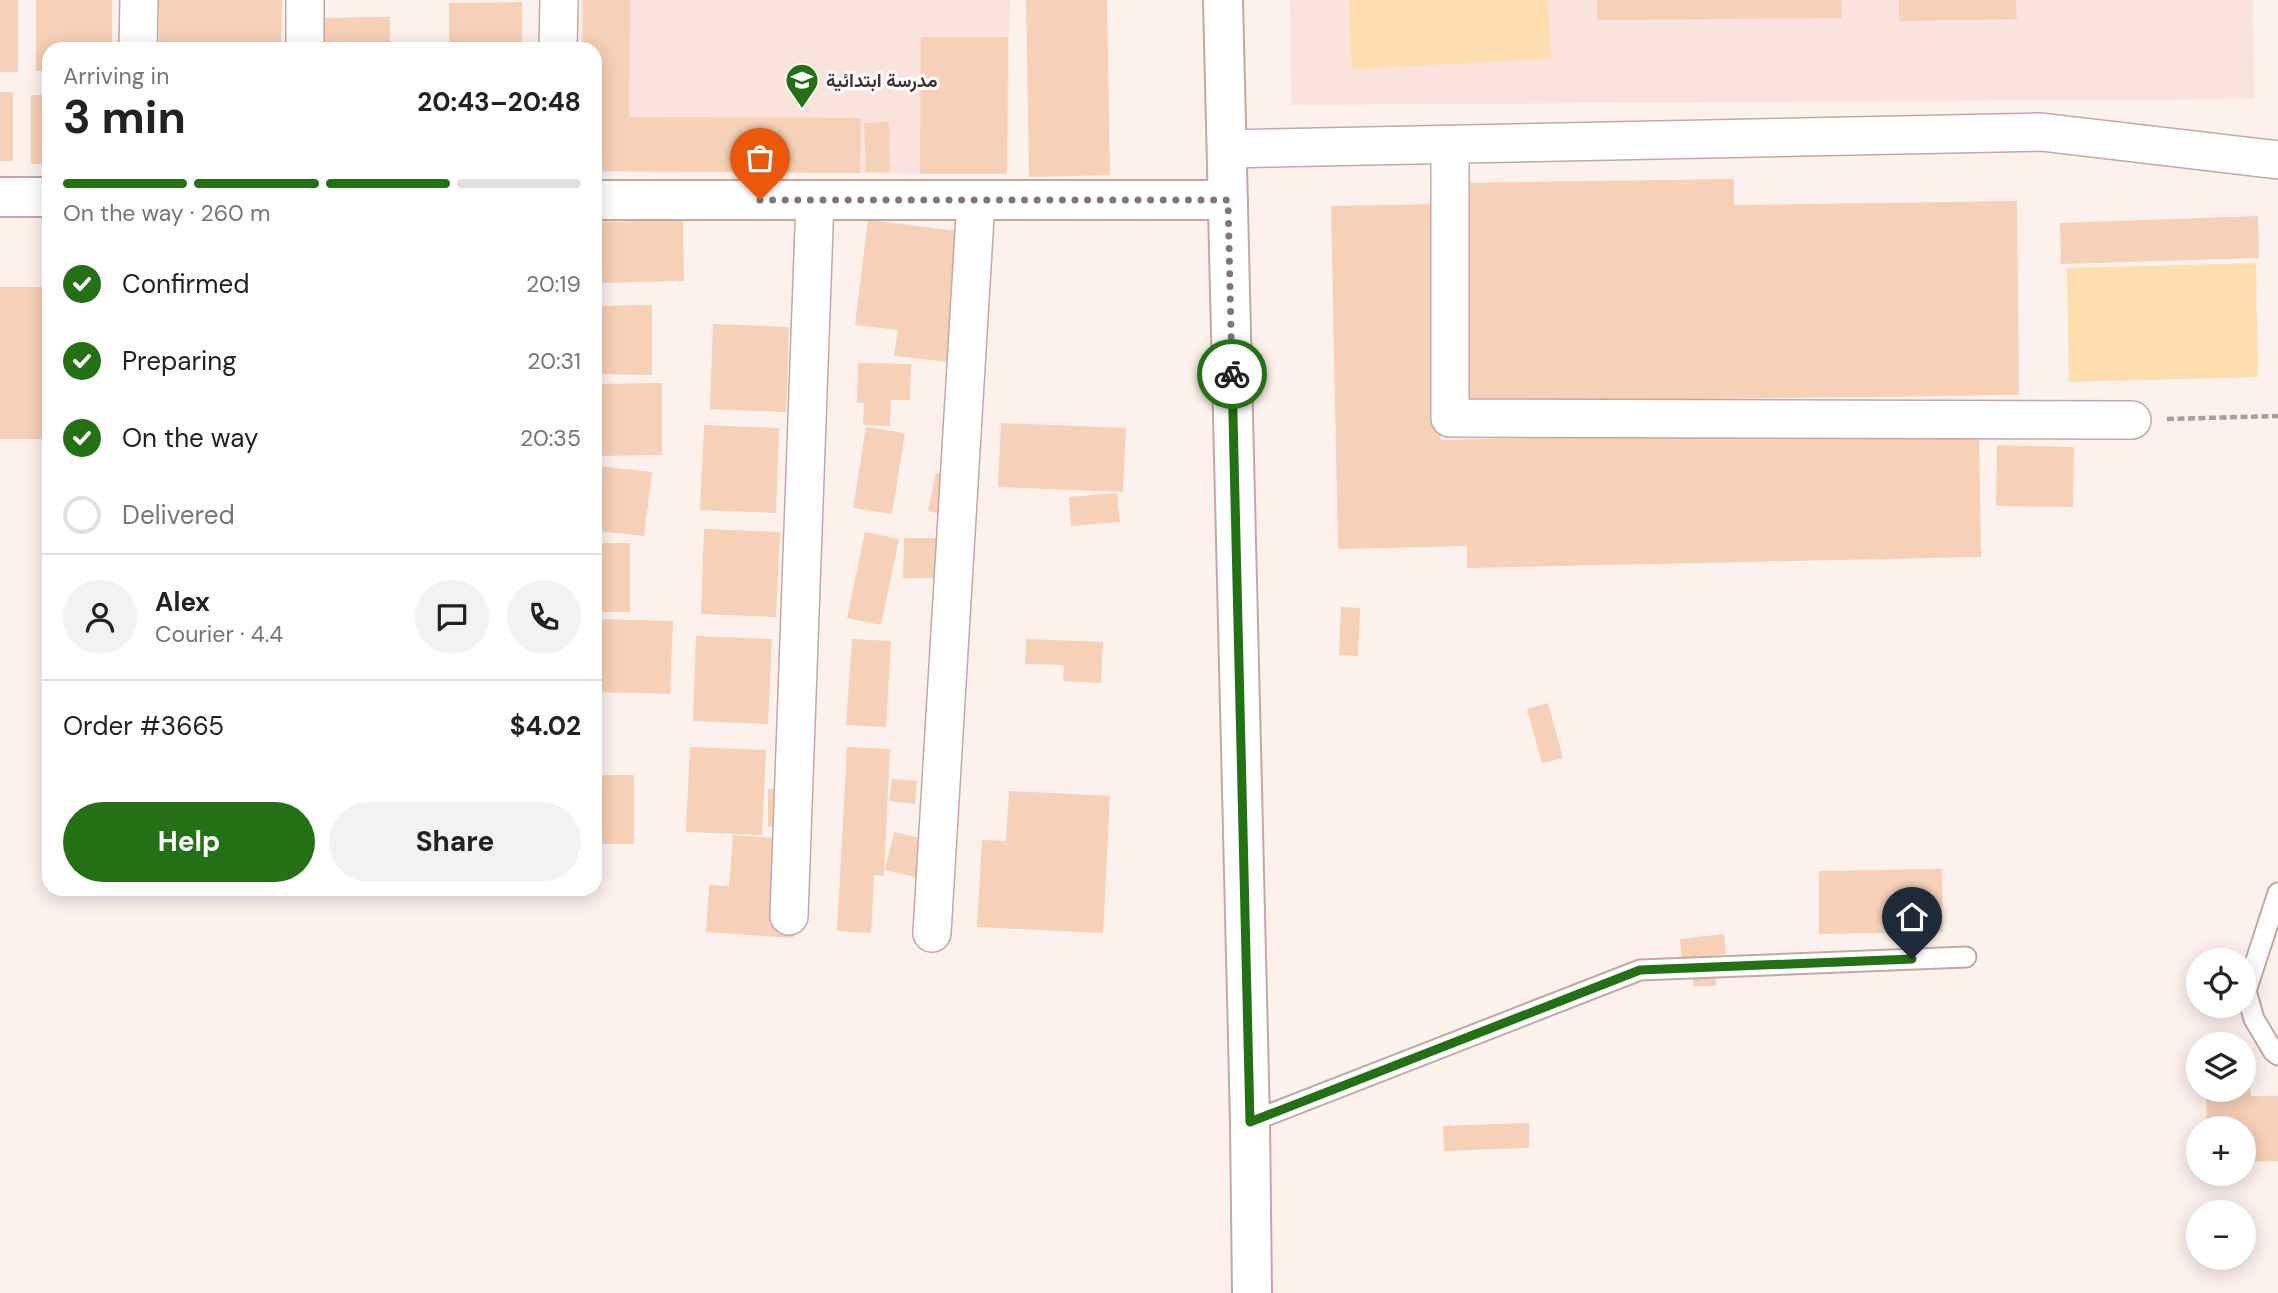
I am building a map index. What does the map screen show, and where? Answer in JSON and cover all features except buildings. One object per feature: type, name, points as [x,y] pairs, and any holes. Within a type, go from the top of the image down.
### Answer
[{"type":"main road","points":[[1223,0],[1252,1293]]},
{"type":"main road","points":[[0,197],[42,197]]},
{"type":"main road","points":[[602,200],[1228,200]]},
{"type":"street","points":[[138,42],[139,0]]},
{"type":"street","points":[[305,0],[305,42]]},
{"type":"street","points":[[558,42],[559,0]]},
{"type":"street","points":[[1227,149],[2041,132],[2278,160]]},
{"type":"street","points":[[1450,145],[1450,418],[2132,420]]},
{"type":"street","points":[[789,916],[815,200]]},
{"type":"street","points":[[932,933],[976,200]]},
{"type":"lane","points":[[2278,893],[2246,991],[2254,1019],[2278,1055]]},
{"type":"lane","points":[[1250,1122],[1640,970],[1966,957]]},
{"type":"path","points":[[2132,420],[2278,416]]},
{"type":"shaded area","name":"مدرسة ابتدائية","points":[[581,0],[1010,0],[1007,174],[602,172],[602,42],[581,42]]},
{"type":"shaded area","points":[[1290,0],[2253,0],[2254,99],[1291,105]]},
{"type":"shaded area","points":[[1349,0],[1548,0],[1551,59],[1352,69]]},
{"type":"shaded area","points":[[2256,263],[2258,377],[2069,382],[2067,268]]},
{"type":"way so far","points":[[760,200],[1228,200],[1232,374]]},
{"type":"place","name":"مدرسة ابتدائية","points":[[802,110]]},
{"type":"route","points":[[1232,374],[1250,1122],[1640,970],[1912,959]]}]
